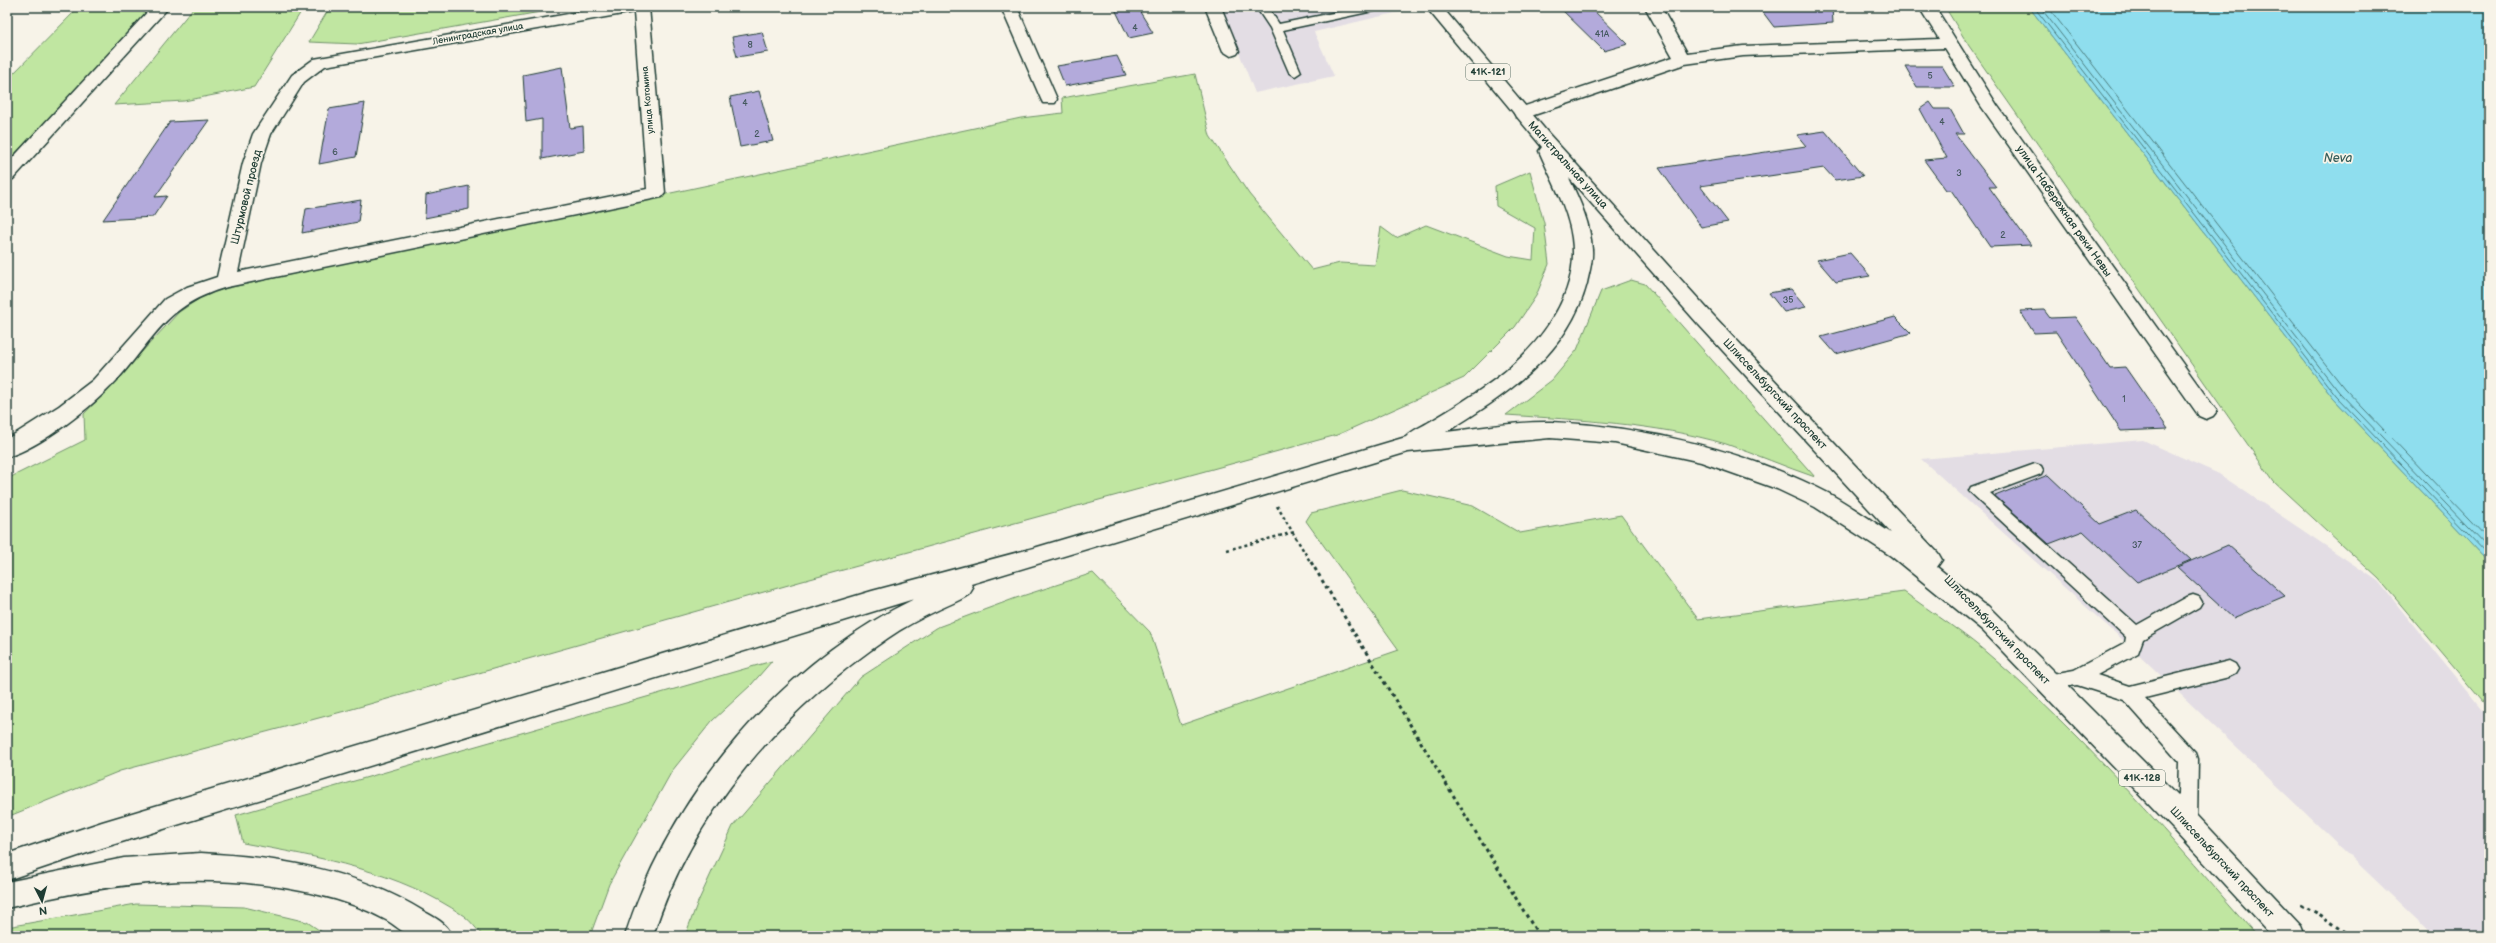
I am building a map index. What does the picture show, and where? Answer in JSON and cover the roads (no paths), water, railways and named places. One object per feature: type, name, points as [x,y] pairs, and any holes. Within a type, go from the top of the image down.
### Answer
[{"type":"main road","points":[[7,175],[161,7]]},
{"type":"main road","name":"Ленинградская улица","points":[[320,62],[635,7]]},
{"type":"main road","name":"улица Котомина","points":[[226,281],[656,193],[641,7]]},
{"type":"main road","points":[[1009,7],[1049,99]]},
{"type":"main road","points":[[1213,7],[1231,51]]},
{"type":"main road","name":"Магистральная улица","points":[[1434,7],[1542,137],[1706,320]]},
{"type":"main road","points":[[1653,7],[1682,59]]},
{"type":"main road","name":"улица Набережная реки Невы","points":[[1927,7],[1948,43],[1989,106],[2206,411]]},
{"type":"main road","points":[[1522,113],[1682,59],[1743,51],[1948,43]]},
{"type":"main road","name":"Штурмовой проезд","points":[[226,281],[252,163],[262,134],[298,79],[320,62]]},
{"type":"main road","points":[[1408,444],[1500,387],[1522,370],[1554,335],[1565,319],[1577,291],[1583,252],[1579,225],[1542,137]]},
{"type":"main road","points":[[7,449],[40,431],[72,409],[100,384],[166,308],[194,290],[226,281]]},
{"type":"main road","name":"Шлиссельбургский проспект","points":[[1706,320],[1989,623],[2187,824],[2291,936]]},
{"type":"main road","points":[[7,867],[102,835],[872,601],[1034,557],[1408,444],[1506,433],[1550,430],[1615,435],[1704,454],[1785,483],[1860,523],[1927,571],[1989,623]]},
{"type":"main road","points":[[639,936],[647,906],[675,851],[708,797],[744,749],[775,714],[806,684],[848,651],[896,619],[942,596],[1034,557]]},
{"type":"main road","points":[[7,895],[112,871],[164,866],[254,868],[346,889],[394,908],[438,936]]},
{"type":"lane","points":[[1262,7],[1276,28],[1296,72]]},
{"type":"lane","points":[[1276,28],[1378,7]]},
{"type":"lane","points":[[2035,470],[1977,491],[2136,635]]},
{"type":"lane","points":[[2047,682],[2077,677],[2132,648],[2136,635],[2193,602]]},
{"type":"lane","points":[[2130,694],[2228,669]]},
{"type":"lane","points":[[2077,677],[2130,694],[2189,758],[2187,824]]},
{"type":"water","name":"Neva","points":[[2029,7],[2489,7],[2489,562],[2333,398]]}]
